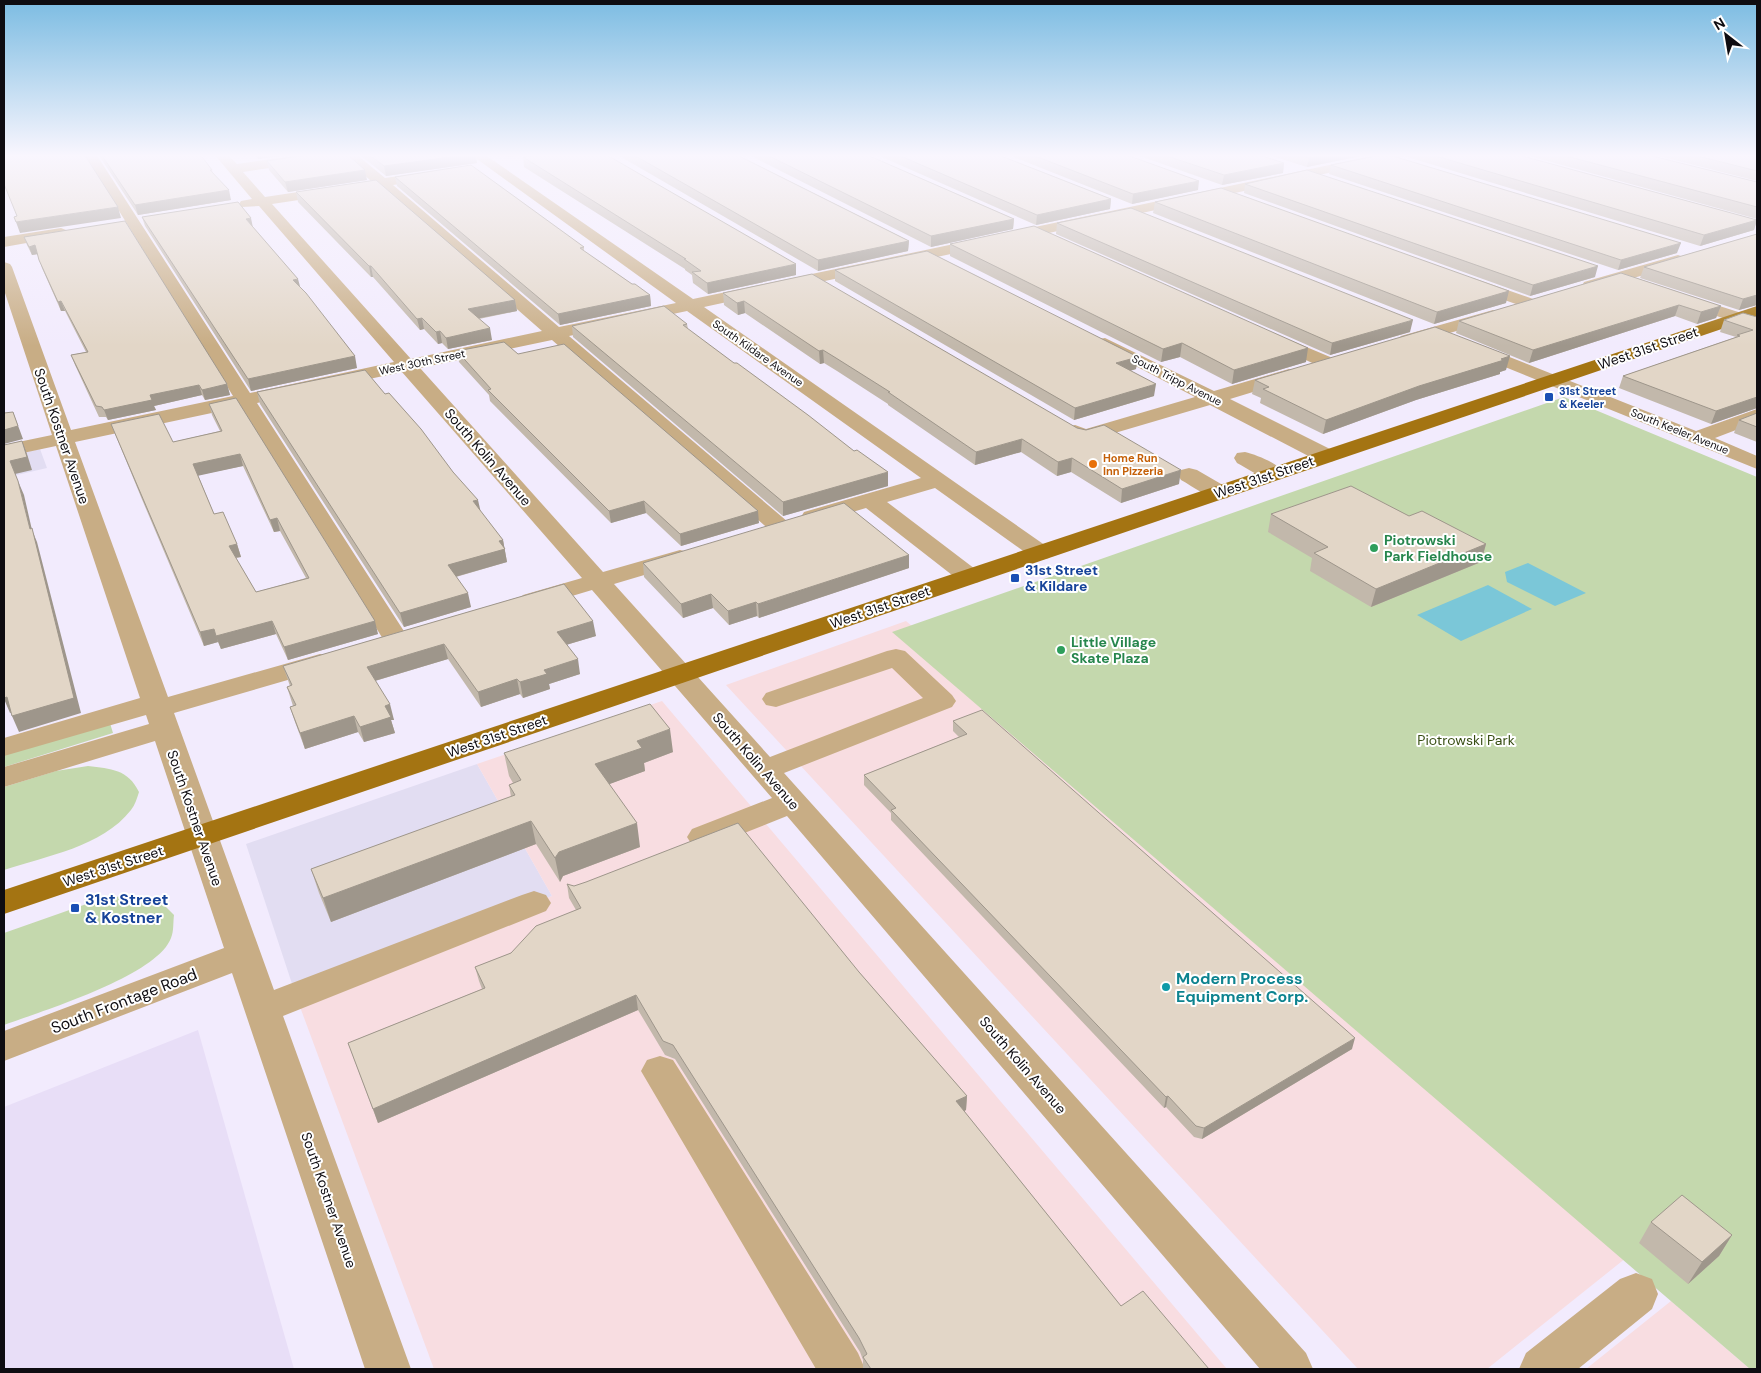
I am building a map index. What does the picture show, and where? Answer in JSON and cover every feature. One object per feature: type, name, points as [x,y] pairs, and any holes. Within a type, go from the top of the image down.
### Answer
[{"type":"main road","name":"West 31st Street","points":[[4,902],[1757,311]]},
{"type":"street","points":[[131,218],[245,400],[405,637],[368,647]]},
{"type":"street","points":[[113,225],[152,218]]},
{"type":"street","name":"South Kolin Avenue","points":[[277,218],[1290,1369]]},
{"type":"street","points":[[422,218],[780,527]]},
{"type":"street","name":"South Kildare Avenue","points":[[566,218],[1041,553]]},
{"type":"street","name":"West 30th Street","points":[[4,451],[1099,218]]},
{"type":"street","points":[[1149,218],[1154,220]]},
{"type":"street","points":[[1010,221],[1055,241]]},
{"type":"street","points":[[4,242],[74,231]]},
{"type":"street","points":[[907,242],[950,264]]},
{"type":"street","points":[[1576,290],[1692,253],[1672,245]]},
{"type":"street","points":[[794,265],[835,290]]},
{"type":"street","name":"South Kostner Avenue","points":[[4,266],[388,1369]]},
{"type":"street","points":[[1591,268],[1645,286]]},
{"type":"street","points":[[1457,277],[1530,304]]},
{"type":"street","points":[[1672,295],[1757,324]]},
{"type":"street","points":[[1390,345],[1549,298]]},
{"type":"street","name":"South Keeler Avenue","points":[[1408,321],[1757,463]]},
{"type":"street","points":[[1256,331],[1328,364]]},
{"type":"street","name":"South Tripp Avenue","points":[[1090,336],[1326,456]]},
{"type":"street","points":[[1058,421],[1084,436],[1346,358]]},
{"type":"street","points":[[1697,438],[1757,415]]},
{"type":"street","points":[[1245,458],[1274,474]]},
{"type":"street","points":[[1189,475],[1220,492]]},
{"type":"street","points":[[752,535],[938,480]]},
{"type":"street","points":[[870,500],[970,576]]},
{"type":"street","points":[[508,607],[696,552]]},
{"type":"street","points":[[4,777],[159,714],[341,655]]},
{"type":"street","points":[[764,770],[942,701],[896,657],[776,699]]},
{"type":"street","points":[[4,747],[159,714]]},
{"type":"street","points":[[674,848],[792,802]]},
{"type":"street","points":[[262,1010],[534,903]]},
{"type":"street","name":"South Frontage Road","points":[[4,1046],[243,955]]},
{"type":"street","points":[[660,1071],[842,1369]]},
{"type":"street","points":[[1542,1369],[1636,1294]]},
{"type":"shaded area","points":[[40,449],[47,468],[4,478],[4,457]]},
{"type":"shaded area","points":[[906,621],[1641,1246],[1487,1369],[1358,1369],[726,685]]},
{"type":"shaded area","points":[[662,701],[1227,1369],[434,1369],[296,996],[552,896],[477,764]]},
{"type":"shaded area","points":[[477,764],[552,896],[296,996],[246,844]]},
{"type":"shaded area","points":[[198,1030],[294,1369],[4,1369],[4,1107]]},
{"type":"shaded area","points":[[1671,1301],[1750,1369],[1586,1369]]},
{"type":"green space","name":"Piotrowski Park","points":[[1564,397],[1757,477],[1757,1369],[1750,1369],[892,632]]},
{"type":"green space","points":[[109,720],[113,733],[4,767],[4,751]]},
{"type":"green space","points":[[88,766],[104,768],[124,774],[135,784],[139,792],[131,810],[119,823],[89,842],[55,855],[4,870],[4,787],[56,771]]},
{"type":"green space","points":[[121,896],[158,899],[174,915],[171,938],[161,952],[144,966],[122,979],[70,1001],[4,1025],[4,933],[95,901]]},
{"type":"water","points":[[1528,563],[1586,593],[1555,606],[1507,582],[1505,572]]},
{"type":"water","points":[[1488,585],[1532,609],[1461,641],[1417,615]]},
{"type":"building","points":[[14,218],[43,218],[16,222]]},
{"type":"building","points":[[143,218],[251,218],[246,219],[298,279],[293,280],[306,293],[355,356],[248,379]]},
{"type":"building","points":[[322,218],[420,218],[515,300],[468,309],[490,328],[446,338],[440,331],[436,332],[422,318],[417,319]]},
{"type":"building","points":[[444,218],[544,218],[584,247],[580,248],[650,295],[558,314]]},
{"type":"building","points":[[621,218],[716,218],[796,264],[707,283],[692,272],[701,271],[684,259],[686,259]]},
{"type":"building","points":[[744,218],[863,218],[909,241],[818,260]]},
{"type":"building","points":[[895,218],[1014,219],[931,236]]},
{"type":"building","points":[[1081,218],[1156,218],[1413,320],[1332,343],[1057,223]]},
{"type":"building","points":[[1196,218],[1305,218],[1509,291],[1437,312]]},
{"type":"building","points":[[1342,218],[1453,218],[1598,266],[1533,285]]},
{"type":"building","points":[[1493,218],[1598,218],[1681,243],[1621,260]]},
{"type":"building","points":[[1647,218],[1750,218],[1757,220],[1704,235]]},
{"type":"building","points":[[125,221],[227,384],[202,390],[199,385],[150,395],[152,400],[104,410],[102,407],[96,406],[71,355],[88,352],[61,301],[58,302],[39,260],[35,245],[29,247],[24,237]]},
{"type":"building","points":[[1034,226],[1308,348],[1234,370],[1182,343],[1163,349],[950,244]]},
{"type":"building","points":[[1757,234],[1757,295],[1743,299],[1644,267]]},
{"type":"building","points":[[927,251],[1138,357],[1116,363],[1156,384],[1075,408],[835,270]]},
{"type":"building","points":[[1621,273],[1721,306],[1701,312],[1679,305],[1533,350],[1459,321]]},
{"type":"building","points":[[812,274],[1077,428],[1086,430],[1104,425],[1181,470],[1122,489],[1072,458],[1058,462],[1022,439],[976,452],[888,392],[890,392],[836,358],[823,350],[819,351],[744,301],[737,303],[723,293]]},
{"type":"building","points":[[664,306],[687,324],[683,325],[734,363],[737,363],[808,415],[854,451],[857,450],[888,472],[783,502],[572,326]]},
{"type":"building","points":[[1743,313],[1757,317],[1757,397],[1716,411],[1623,376],[1753,330],[1724,320]]},
{"type":"building","points":[[1435,327],[1510,356],[1501,359],[1504,360],[1419,386],[1326,420],[1263,389],[1269,387],[1255,380]]},
{"type":"building","points":[[504,342],[518,354],[564,344],[758,511],[680,534],[644,501],[609,511],[488,390],[491,389],[457,351]]},
{"type":"building","points":[[365,370],[385,394],[389,393],[421,429],[453,472],[478,500],[473,501],[503,540],[499,541],[505,549],[448,565],[468,593],[400,613],[257,392]]},
{"type":"building","points":[[236,398],[375,621],[284,647],[272,621],[216,636],[214,629],[200,632],[111,424],[159,414],[173,442],[222,431],[209,404]],"holes":[[[240,454],[270,520],[277,518],[309,578],[256,592],[229,546],[237,544],[223,512],[214,514],[193,464]]]},
{"type":"building","points":[[13,412],[18,426],[4,430],[4,413]]},
{"type":"building","points":[[1757,413],[1757,427],[1739,420]]},
{"type":"building","points":[[22,441],[27,457],[10,461],[18,481],[30,529],[32,528],[74,698],[12,716],[7,697],[4,698],[4,445]]},
{"type":"building","name":"Piotrowski Park Fieldhouse","points":[[1351,486],[1409,516],[1422,511],[1486,544],[1376,589],[1314,553],[1328,547],[1271,514]]},
{"type":"building","points":[[844,503],[909,555],[758,604],[756,602],[728,611],[711,594],[681,604],[643,563]]},
{"type":"building","points":[[564,584],[593,621],[557,632],[578,659],[544,670],[547,674],[520,682],[517,679],[478,692],[444,644],[367,667],[390,704],[385,706],[391,717],[360,727],[354,716],[300,733],[290,707],[296,705],[287,687],[292,685],[283,666]]},
{"type":"building","points":[[650,704],[670,729],[637,741],[642,748],[595,764],[637,823],[559,852],[555,858],[531,821],[323,898],[311,869],[515,795],[509,785],[521,780],[504,753]]},
{"type":"building","name":"Modern Process Equipment Corp.","points":[[982,710],[1355,1038],[1204,1128],[1196,1126],[891,810],[896,808],[864,775],[967,734],[953,721]]},
{"type":"building","points":[[738,823],[859,972],[967,1096],[956,1101],[1121,1306],[1143,1291],[1209,1369],[871,1369],[863,1357],[867,1354],[859,1338],[673,1045],[663,1041],[636,995],[373,1109],[348,1043],[485,988],[475,967],[511,953],[536,926],[581,908],[567,884],[574,886],[586,882]]},
{"type":"building","points":[[1682,1195],[1732,1235],[1702,1262],[1651,1222]]},
{"type":"place","name":"31st Street & Keeler","points":[[1549,397]]},
{"type":"place","name":"Home Run Inn Pizzeria","points":[[1093,464]]},
{"type":"place","name":"Piotrowski Park Fieldhouse","points":[[1374,548]]},
{"type":"place","name":"31st Street & Kildare","points":[[1015,578]]},
{"type":"place","name":"Little Village Skate Plaza","points":[[1061,650]]},
{"type":"place","name":"31st Street & Kostner","points":[[75,908]]},
{"type":"place","name":"Modern Process Equipment Corp.","points":[[1166,987]]}]
